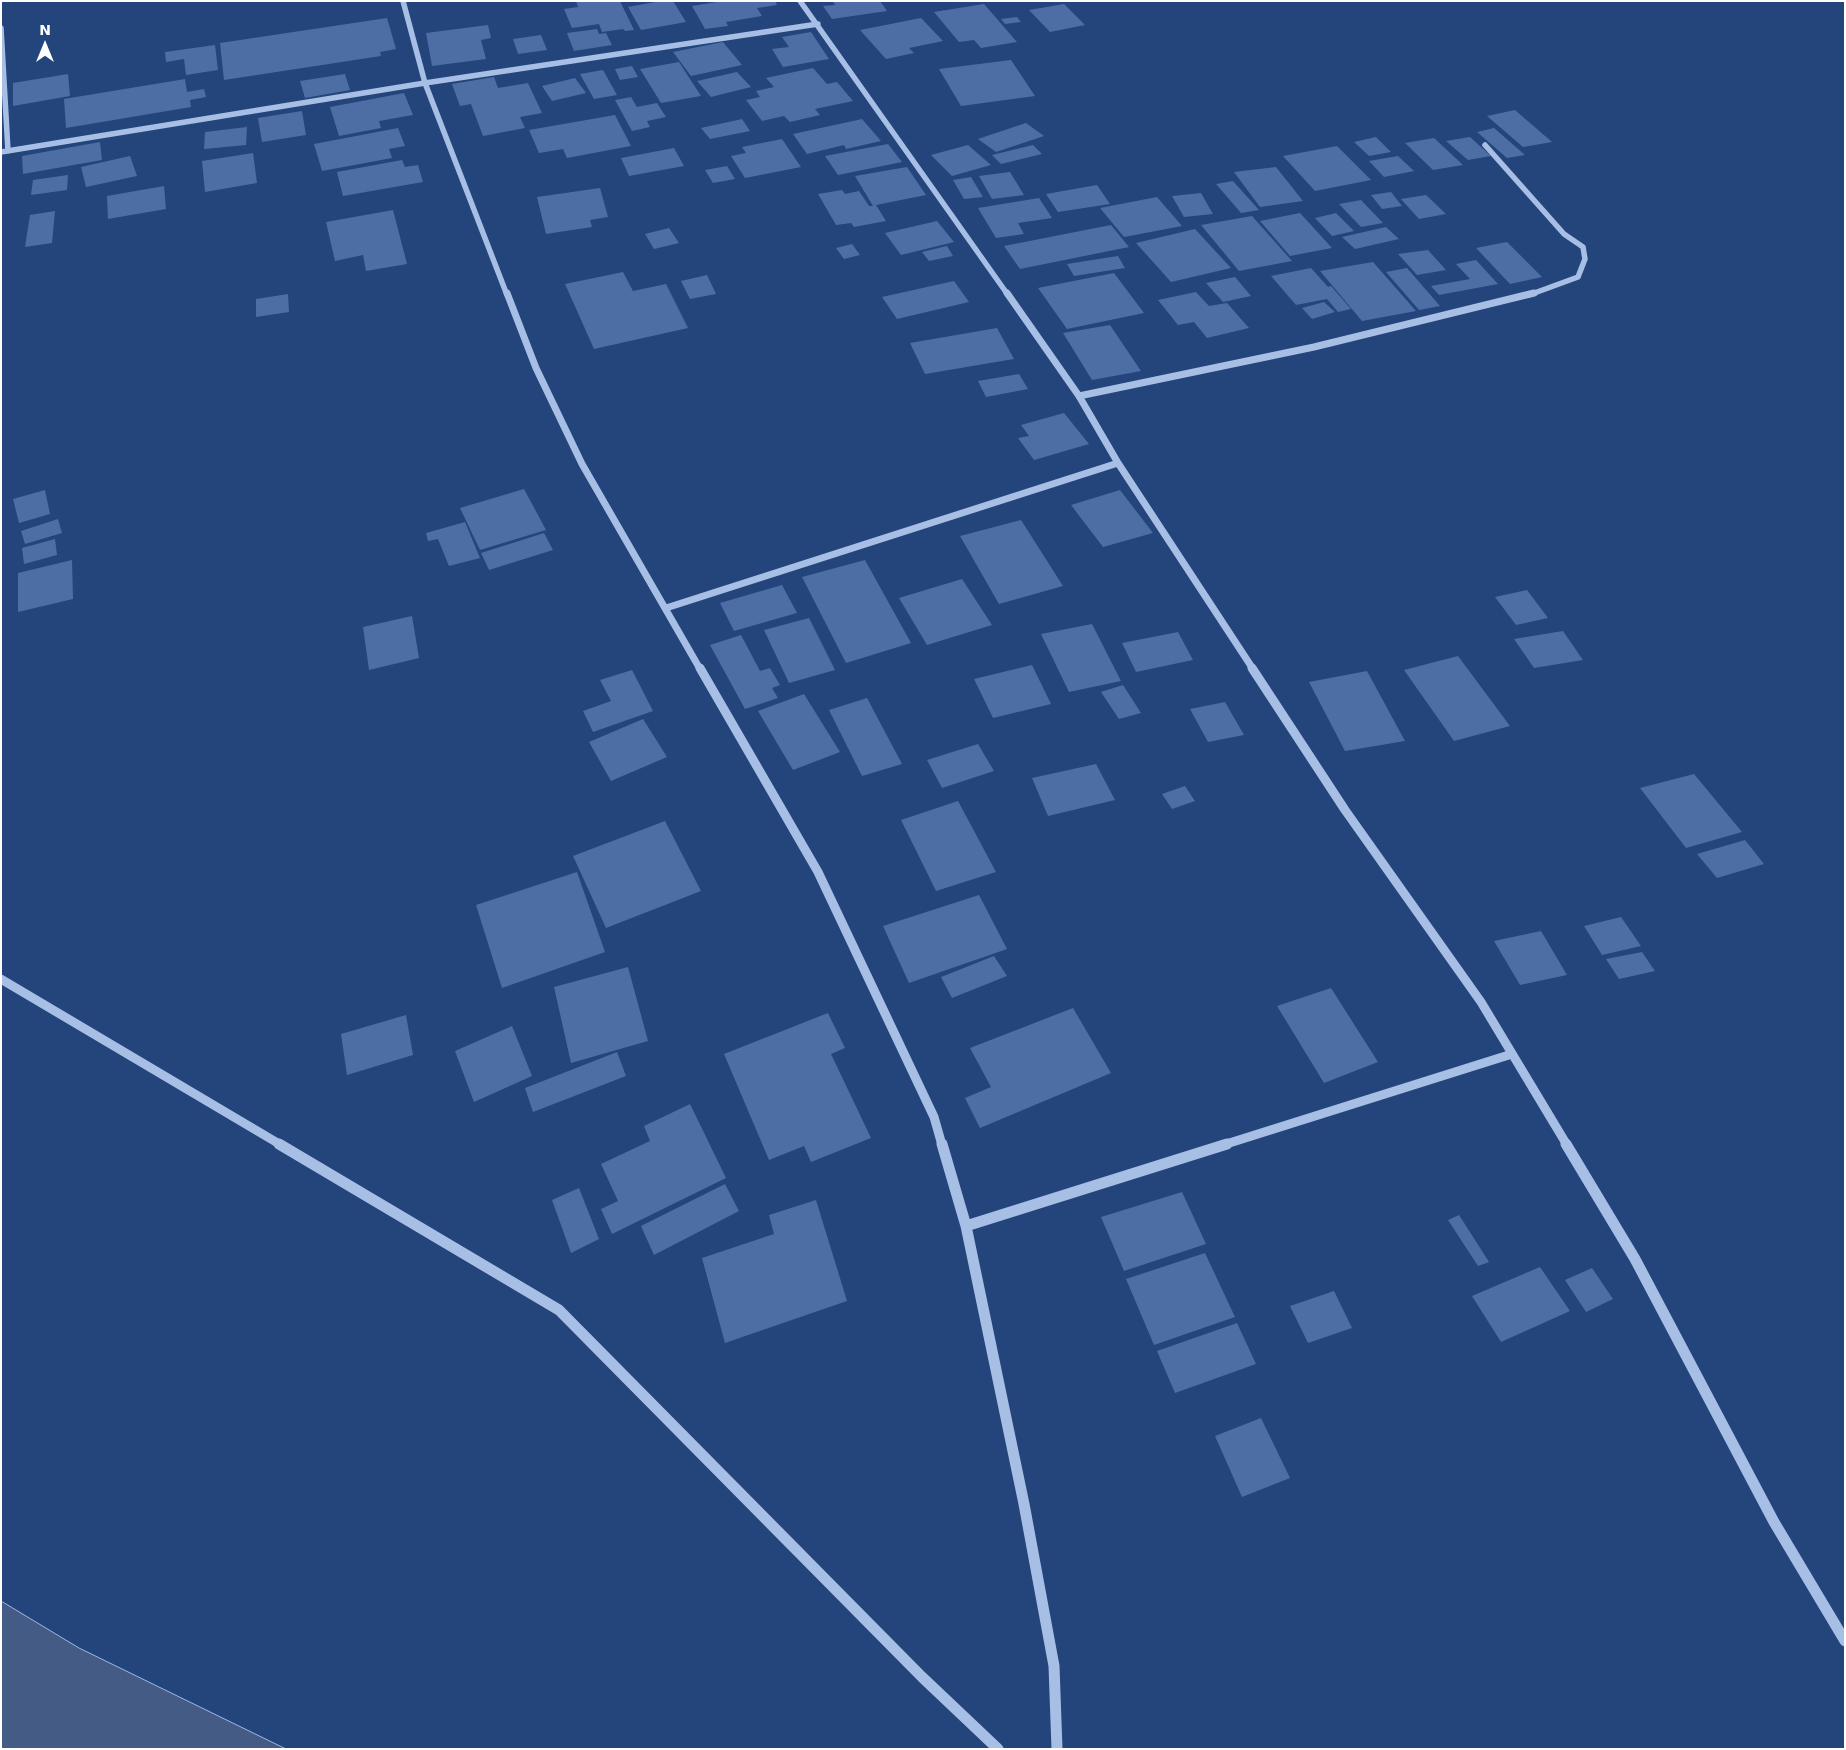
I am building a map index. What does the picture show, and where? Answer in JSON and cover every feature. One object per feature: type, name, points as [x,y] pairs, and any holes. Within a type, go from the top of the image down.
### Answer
[{"type":"street","points":[[403,1],[425,83],[536,368],[582,464],[818,872],[934,1117],[966,1226],[1024,1504],[1054,1666],[1057,1749]]},
{"type":"street","points":[[800,1],[1079,396],[1118,463],[1345,810],[1481,1002],[1635,1259],[1774,1522],[1845,1641]]},
{"type":"street","points":[[1,152],[425,83],[818,24]]},
{"type":"street","points":[[1,28],[8,151]]},
{"type":"street","points":[[1079,396],[1324,345],[1536,293],[1578,277],[1585,259],[1584,248],[1564,234],[1485,145]]},
{"type":"street","points":[[666,608],[1118,463]]},
{"type":"street","points":[[1,979],[559,1310],[922,1677],[998,1749]]},
{"type":"street","points":[[966,1226],[1512,1054]]},
{"type":"water","points":[[1,1601],[79,1648],[286,1749],[1,1749]]},
{"type":"building","points":[[576,1],[620,1],[634,30],[625,31],[623,29],[602,32],[599,24],[572,28],[564,9],[578,7]]},
{"type":"building","points":[[661,1],[673,1],[686,22],[641,30],[628,7]]},
{"type":"building","points":[[723,1],[775,1],[777,5],[757,8],[762,16],[726,22],[728,26],[705,29],[692,6]]},
{"type":"building","points":[[833,1],[880,1],[887,11],[832,19],[823,6],[835,5]]},
{"type":"building","points":[[984,4],[1017,42],[981,48],[974,40],[959,42],[934,12]]},
{"type":"building","points":[[1064,4],[1085,25],[1050,32],[1029,10]]},
{"type":"building","points":[[1017,17],[1021,22],[1005,24],[1001,19]]},
{"type":"building","points":[[387,18],[396,49],[380,52],[381,56],[224,80],[220,43]]},
{"type":"building","points":[[921,18],[943,41],[909,48],[914,53],[886,59],[860,30]]},
{"type":"building","points":[[488,25],[491,38],[481,40],[486,59],[432,66],[426,33]]},
{"type":"building","points":[[597,29],[599,34],[606,33],[612,45],[574,51],[567,33]]},
{"type":"building","points":[[811,32],[829,59],[783,67],[772,49],[789,47],[782,37]]},
{"type":"building","points":[[541,35],[547,50],[518,54],[513,39]]},
{"type":"building","points":[[723,42],[742,65],[691,76],[673,52]]},
{"type":"building","points":[[215,45],[218,70],[186,75],[184,59],[166,62],[165,52]]},
{"type":"building","points":[[1011,60],[1035,96],[961,106],[939,69]]},
{"type":"building","points":[[679,62],[701,96],[661,103],[640,69]]},
{"type":"building","points":[[632,66],[638,77],[620,80],[615,69]]},
{"type":"building","points":[[813,68],[827,84],[837,82],[853,101],[815,109],[820,115],[790,122],[784,116],[762,121],[746,100],[760,97],[756,91],[774,87],[766,78]]},
{"type":"building","points":[[603,70],[617,95],[594,99],[580,74]]},
{"type":"building","points":[[737,72],[751,87],[711,97],[697,81]]},
{"type":"building","points":[[68,74],[70,96],[13,106],[13,83]]},
{"type":"building","points":[[345,74],[350,90],[305,98],[300,81]]},
{"type":"building","points":[[494,77],[498,88],[528,83],[542,113],[520,117],[525,128],[483,136],[471,104],[460,106],[452,84]]},
{"type":"building","points":[[575,78],[586,93],[552,101],[542,86]]},
{"type":"building","points":[[185,79],[187,92],[204,89],[206,97],[190,100],[191,107],[66,128],[64,99]]},
{"type":"building","points":[[404,93],[413,115],[379,121],[381,128],[339,136],[330,107]]},
{"type":"building","points":[[631,97],[637,107],[657,103],[666,117],[647,121],[650,127],[632,131],[615,100]]},
{"type":"building","points":[[1515,110],[1552,142],[1523,147],[1487,116]]},
{"type":"building","points":[[302,111],[306,135],[262,142],[258,118]]},
{"type":"building","points":[[615,115],[631,146],[567,158],[563,149],[539,153],[529,130]]},
{"type":"building","points":[[742,119],[750,131],[710,139],[701,128]]},
{"type":"building","points":[[862,119],[881,141],[846,149],[844,145],[807,154],[793,134]]},
{"type":"building","points":[[1026,123],[1044,136],[996,152],[978,139]]},
{"type":"building","points":[[247,127],[246,145],[204,149],[205,132]]},
{"type":"building","points":[[398,128],[405,146],[389,149],[392,158],[322,171],[314,144]]},
{"type":"building","points":[[1494,128],[1525,155],[1507,158],[1477,132]]},
{"type":"building","points":[[1376,137],[1391,152],[1369,156],[1354,142]]},
{"type":"building","points":[[1470,137],[1491,156],[1468,160],[1446,141]]},
{"type":"building","points":[[1434,138],[1463,165],[1433,170],[1405,143]]},
{"type":"building","points":[[782,139],[801,167],[745,178],[731,156],[746,153],[742,147]]},
{"type":"building","points":[[100,142],[102,160],[23,174],[22,156]]},
{"type":"building","points":[[888,144],[902,162],[838,175],[825,156]]},
{"type":"building","points":[[968,145],[991,165],[952,176],[931,155]]},
{"type":"building","points":[[1033,145],[1042,154],[1001,164],[992,155]]},
{"type":"building","points":[[1337,146],[1371,180],[1315,191],[1283,156]]},
{"type":"building","points":[[674,148],[684,166],[629,176],[621,158]]},
{"type":"building","points":[[253,153],[257,183],[205,192],[202,161]]},
{"type":"building","points":[[130,156],[137,176],[86,187],[81,167]]},
{"type":"building","points":[[1398,156],[1414,171],[1384,177],[1369,161]]},
{"type":"building","points":[[402,160],[405,167],[418,165],[423,182],[343,196],[337,172]]},
{"type":"building","points":[[727,166],[735,179],[713,183],[705,170]]},
{"type":"building","points":[[907,167],[926,195],[876,205],[886,221],[854,227],[851,223],[836,225],[818,194],[842,190],[845,194],[859,191],[869,206],[873,206],[855,176]]},
{"type":"building","points":[[1276,167],[1303,201],[1260,207],[1234,172]]},
{"type":"building","points":[[1010,172],[1024,195],[992,199],[979,176]]},
{"type":"building","points":[[68,175],[67,190],[31,195],[33,180]]},
{"type":"building","points":[[971,177],[983,197],[964,199],[953,180]]},
{"type":"building","points":[[1233,181],[1259,210],[1241,213],[1216,184]]},
{"type":"building","points":[[1097,185],[1110,204],[1058,212],[1046,194]]},
{"type":"building","points":[[164,186],[166,209],[108,219],[107,196]]},
{"type":"building","points":[[600,188],[608,217],[590,220],[592,227],[546,234],[537,197]]},
{"type":"building","points":[[1391,192],[1402,206],[1382,209],[1371,195]]},
{"type":"building","points":[[1201,193],[1213,214],[1184,217],[1172,196]]},
{"type":"building","points":[[1426,195],[1446,214],[1419,219],[1401,199]]},
{"type":"building","points":[[1157,197],[1182,226],[1124,237],[1100,208]]},
{"type":"building","points":[[1039,198],[1052,218],[1018,223],[1024,234],[996,238],[978,208]]},
{"type":"building","points":[[1361,200],[1383,223],[1361,227],[1339,204]]},
{"type":"building","points":[[393,210],[407,264],[366,271],[363,255],[335,261],[326,222]]},
{"type":"building","points":[[55,211],[52,243],[25,247],[30,215]]},
{"type":"building","points":[[1300,213],[1332,248],[1290,256],[1260,221]]},
{"type":"building","points":[[1336,213],[1354,231],[1332,236],[1315,218]]},
{"type":"building","points":[[1252,216],[1292,261],[1239,271],[1201,225]]},
{"type":"building","points":[[937,221],[954,242],[901,255],[885,233]]},
{"type":"building","points":[[1111,225],[1129,247],[1020,269],[1004,246]]},
{"type":"building","points":[[1386,227],[1399,239],[1355,249],[1342,237]]},
{"type":"building","points":[[669,228],[679,243],[654,249],[645,234]]},
{"type":"building","points":[[1195,229],[1231,268],[1171,282],[1136,243]]},
{"type":"building","points":[[1507,242],[1542,277],[1510,284],[1476,248]]},
{"type":"building","points":[[852,244],[860,255],[844,259],[836,248]]},
{"type":"building","points":[[947,246],[953,256],[929,261],[922,252]]},
{"type":"building","points":[[1428,250],[1446,270],[1417,275],[1398,254]]},
{"type":"building","points":[[1118,256],[1125,268],[1074,276],[1067,264]]},
{"type":"building","points":[[1476,260],[1498,284],[1439,295],[1431,286],[1470,279],[1456,264]]},
{"type":"building","points":[[1373,262],[1416,311],[1362,321],[1320,271]]},
{"type":"building","points":[[1311,268],[1328,287],[1331,286],[1351,309],[1338,312],[1327,299],[1296,305],[1271,276]]},
{"type":"building","points":[[1407,268],[1440,306],[1419,310],[1386,272]]},
{"type":"building","points":[[623,272],[633,291],[666,284],[688,328],[594,349],[565,284]]},
{"type":"building","points":[[1114,273],[1144,313],[1067,329],[1038,288]]},
{"type":"building","points":[[707,275],[716,294],[690,299],[681,281]]},
{"type":"building","points":[[1235,277],[1251,296],[1223,302],[1206,283]]},
{"type":"building","points":[[954,281],[969,302],[897,319],[882,297]]},
{"type":"building","points":[[1196,292],[1209,306],[1227,303],[1249,328],[1207,338],[1194,322],[1178,325],[1158,300]]},
{"type":"building","points":[[288,294],[289,312],[256,317],[256,299]]},
{"type":"building","points":[[1324,302],[1335,312],[1312,319],[1302,308]]},
{"type":"building","points":[[1110,325],[1141,371],[1092,380],[1063,333]]},
{"type":"building","points":[[997,328],[1014,359],[925,374],[910,343]]},
{"type":"building","points":[[1019,374],[1028,389],[986,397],[978,381]]},
{"type":"building","points":[[1064,413],[1089,444],[1034,460],[1018,438],[1029,436],[1021,425]]},
{"type":"building","points":[[524,489],[546,530],[480,550],[460,508]]},
{"type":"building","points":[[45,490],[50,514],[19,523],[13,499]]},
{"type":"building","points":[[1120,490],[1153,533],[1103,547],[1071,505]]},
{"type":"building","points":[[58,519],[62,533],[25,544],[21,531]]},
{"type":"building","points":[[1021,520],[1063,586],[999,604],[960,536]]},
{"type":"building","points":[[465,522],[480,558],[449,566],[438,539],[428,541],[426,533]]},
{"type":"building","points":[[544,533],[553,550],[489,570],[481,553]]},
{"type":"building","points":[[55,539],[57,555],[24,564],[22,548]]},
{"type":"building","points":[[72,560],[73,599],[18,612],[18,573]]},
{"type":"building","points":[[865,560],[911,643],[846,663],[802,577]]},
{"type":"building","points":[[962,579],[992,625],[927,645],[899,598]]},
{"type":"building","points":[[782,585],[797,613],[734,631],[720,603]]},
{"type":"building","points":[[1527,590],[1548,618],[1516,625],[1495,597]]},
{"type":"building","points":[[412,616],[419,658],[369,670],[363,627]]},
{"type":"building","points":[[809,618],[835,670],[789,683],[764,630]]},
{"type":"building","points":[[1092,624],[1121,681],[1069,692],[1041,634]]},
{"type":"building","points":[[1563,631],[1583,660],[1534,668],[1514,639]]},
{"type":"building","points":[[1178,632],[1193,660],[1136,672],[1122,643]]},
{"type":"building","points":[[741,635],[760,671],[770,668],[780,685],[772,688],[778,698],[745,709],[710,645]]},
{"type":"building","points":[[1458,656],[1510,726],[1454,741],[1404,670]]},
{"type":"building","points":[[1032,665],[1051,704],[993,718],[974,679]]},
{"type":"building","points":[[632,670],[653,711],[593,732],[583,711],[611,701],[600,680]]},
{"type":"building","points":[[1367,671],[1405,741],[1345,751],[1309,682]]},
{"type":"building","points":[[1123,685],[1141,713],[1119,719],[1101,692]]},
{"type":"building","points":[[804,694],[840,752],[793,770],[758,711]]},
{"type":"building","points":[[867,698],[902,764],[862,776],[829,710]]},
{"type":"building","points":[[1225,702],[1244,735],[1208,742],[1190,709]]},
{"type":"building","points":[[643,719],[667,757],[611,781],[589,742]]},
{"type":"building","points":[[978,744],[994,771],[942,788],[927,760]]},
{"type":"building","points":[[1096,764],[1115,800],[1048,816],[1032,778]]},
{"type":"building","points":[[1694,774],[1742,832],[1686,848],[1640,788]]},
{"type":"building","points":[[1185,786],[1195,801],[1172,809],[1162,794]]},
{"type":"building","points":[[958,801],[996,872],[936,891],[901,820]]},
{"type":"building","points":[[665,821],[701,891],[606,928],[573,856]]},
{"type":"building","points":[[1745,840],[1764,864],[1717,878],[1697,854]]},
{"type":"building","points":[[577,872],[605,952],[502,988],[476,905]]},
{"type":"building","points":[[979,895],[1007,949],[909,983],[883,926]]},
{"type":"building","points":[[1621,917],[1641,946],[1602,955],[1584,926]]},
{"type":"building","points":[[1541,931],[1567,975],[1520,985],[1494,941]]},
{"type":"building","points":[[1642,952],[1655,971],[1619,979],[1606,959]]},
{"type":"building","points":[[994,956],[1007,976],[952,998],[941,977]]},
{"type":"building","points":[[628,967],[648,1041],[571,1063],[554,987]]},
{"type":"building","points":[[1331,988],[1378,1062],[1324,1083],[1277,1006]]},
{"type":"building","points":[[1073,1008],[1111,1073],[980,1128],[965,1098],[991,1087],[970,1048]]},
{"type":"building","points":[[828,1013],[845,1048],[831,1054],[871,1138],[811,1162],[804,1146],[769,1160],[724,1054]]},
{"type":"building","points":[[406,1015],[413,1055],[347,1075],[341,1034]]},
{"type":"building","points":[[512,1026],[532,1076],[474,1102],[455,1051]]},
{"type":"building","points":[[617,1052],[626,1076],[533,1112],[525,1088]]},
{"type":"building","points":[[690,1104],[726,1178],[612,1234],[601,1209],[618,1201],[601,1164],[650,1141],[644,1126]]},
{"type":"building","points":[[725,1184],[739,1211],[654,1255],[641,1226]]},
{"type":"building","points":[[579,1188],[599,1239],[571,1253],[552,1200]]},
{"type":"building","points":[[1182,1192],[1206,1244],[1124,1271],[1101,1217]]},
{"type":"building","points":[[816,1200],[847,1301],[725,1343],[702,1258],[774,1234],[769,1215]]},
{"type":"building","points":[[1459,1215],[1489,1262],[1478,1266],[1448,1220]]},
{"type":"building","points":[[1205,1253],[1235,1317],[1154,1345],[1126,1279]]},
{"type":"building","points":[[1540,1267],[1570,1311],[1501,1342],[1472,1296]]},
{"type":"building","points":[[1592,1268],[1613,1299],[1586,1312],[1565,1280]]},
{"type":"building","points":[[1334,1291],[1352,1328],[1308,1343],[1290,1306]]},
{"type":"building","points":[[1237,1323],[1256,1364],[1175,1393],[1157,1351]]},
{"type":"building","points":[[1261,1418],[1290,1478],[1242,1497],[1215,1436]]}]
